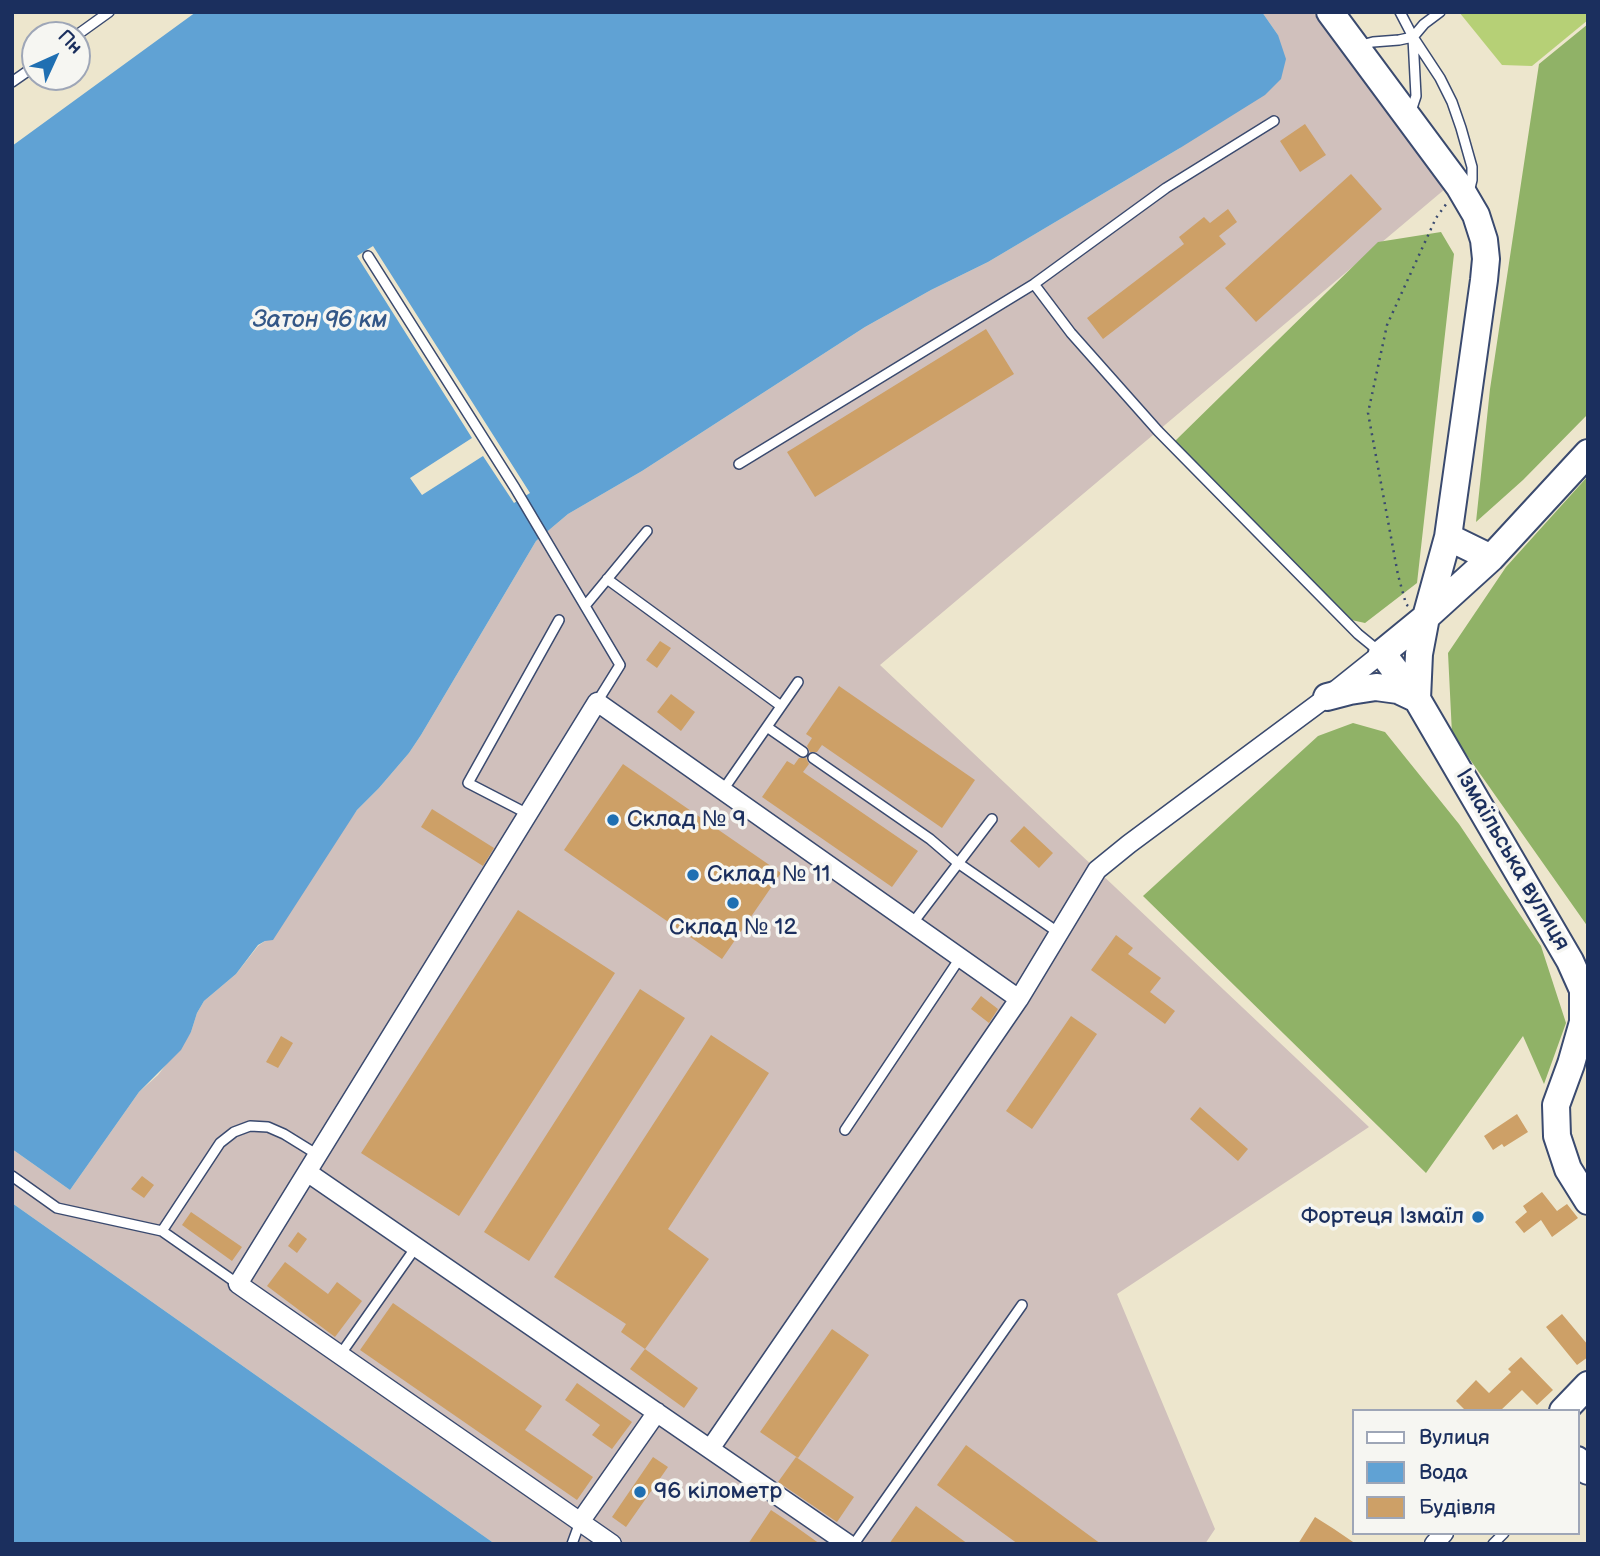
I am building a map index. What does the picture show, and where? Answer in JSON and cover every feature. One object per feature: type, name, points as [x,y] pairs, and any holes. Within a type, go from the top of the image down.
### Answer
[{"type":"street","points":[[1328,697],[1376,687],[1398,690],[1417,699],[1419,654],[1426,617],[1448,537],[1485,269],[1483,232],[1463,192],[1330,12]]},
{"type":"street","points":[[710,1449],[1019,999],[1097,870],[1328,697],[1426,617],[1490,558],[1588,453]]},
{"type":"street","points":[[1448,537],[1490,558]]},
{"type":"street","name":"Ізмаїльська вулиця","points":[[1382,653],[1417,699],[1570,961],[1583,989],[1583,1022],[1556,1104],[1557,1136],[1568,1169],[1588,1201]]},
{"type":"street","points":[[612,1544],[238,1284],[597,702],[1019,999]]},
{"type":"street","points":[[307,1172],[848,1544]]},
{"type":"street","points":[[1565,1409],[1588,1385]]},
{"type":"street","points":[[580,1522],[657,1412]]},
{"type":"lane","points":[[91,25],[109,12]]},
{"type":"lane","points":[[1400,12],[1452,102],[1472,167],[1470,189],[1463,192]]},
{"type":"lane","points":[[1356,47],[1413,37],[1440,12]]},
{"type":"lane","points":[[1408,117],[1416,96],[1413,37]]},
{"type":"lane","points":[[739,464],[1034,284],[1166,188],[1274,121]]},
{"type":"lane","points":[[368,256],[515,488],[620,665],[597,702]]},
{"type":"lane","points":[[1034,284],[1071,333],[1158,431],[1358,634],[1382,653]]},
{"type":"lane","points":[[585,606],[647,531]]},
{"type":"lane","points":[[607,579],[781,706]]},
{"type":"lane","points":[[528,814],[468,783],[559,620]]},
{"type":"lane","points":[[723,790],[798,682]]},
{"type":"lane","points":[[767,727],[803,752]]},
{"type":"lane","points":[[813,758],[1059,933]]},
{"type":"lane","points":[[912,924],[992,819]]},
{"type":"lane","points":[[845,1130],[960,958]]},
{"type":"lane","points":[[162,1231],[220,1143],[233,1132],[250,1126],[268,1127],[318,1155]]},
{"type":"lane","points":[[12,1176],[57,1208],[162,1231],[238,1284]]},
{"type":"lane","points":[[340,1355],[416,1247]]},
{"type":"lane","points":[[854,1544],[1022,1305]]},
{"type":"lane","points":[[572,1544],[580,1522]]},
{"type":"path","points":[[1426,617],[1406,604],[1398,575],[1368,413],[1387,325],[1436,218],[1463,192]]},
{"type":"shaded area","points":[[1262,12],[1313,12],[1445,189],[880,665],[1369,1127],[1117,1294],[1215,1529],[1205,1544],[495,1544],[12,1203],[12,1149],[70,1190],[139,1092],[158,1075],[191,1032],[204,1001],[236,974],[265,941],[357,810],[409,753],[536,541],[568,514],[642,471],[865,327],[988,262],[1180,148],[1278,35]]},
{"type":"green space","points":[[1459,12],[1588,12],[1588,20],[1532,66],[1502,65]]},
{"type":"green space","points":[[1588,24],[1588,414],[1523,480],[1476,522],[1490,389],[1539,64]]},
{"type":"green space","points":[[1441,232],[1454,254],[1417,583],[1365,623],[1347,619],[1175,441],[1378,242]]},
{"type":"green space","points":[[1588,476],[1588,927],[1452,734],[1448,653],[1506,567]]},
{"type":"green space","points":[[1353,723],[1385,732],[1459,824],[1541,946],[1566,1023],[1544,1084],[1523,1036],[1426,1173],[1143,896],[1318,736]]},
{"type":"water","name":"Затон 96 км","points":[[196,12],[1262,12],[1278,35],[1286,59],[1281,79],[1265,95],[988,262],[865,327],[642,471],[568,514],[536,541],[409,753],[357,810],[273,940],[258,945],[236,974],[204,1001],[181,1050],[139,1092],[70,1190],[12,1149],[12,146]]},
{"type":"water","points":[[12,1203],[495,1544],[12,1544]]},
{"type":"pier","points":[[373,246],[530,493],[514,503],[483,456],[422,495],[410,478],[472,438],[357,256]]},
{"type":"building","points":[[1305,124],[1326,155],[1300,172],[1280,141]]},
{"type":"building","points":[[1351,174],[1382,209],[1256,322],[1225,288]]},
{"type":"building","points":[[1228,209],[1237,222],[1219,236],[1226,244],[1103,339],[1087,318],[1184,244],[1179,237],[1204,217],[1210,223]]},
{"type":"building","points":[[986,329],[1014,374],[815,497],[787,452]]},
{"type":"building","points":[[660,641],[671,648],[657,668],[646,660]]},
{"type":"building","points":[[839,686],[975,780],[942,828],[822,745],[817,752],[810,752],[807,746],[812,738],[806,734]]},
{"type":"building","points":[[671,694],[695,712],[681,731],[657,712]]},
{"type":"building","points":[[799,758],[806,758],[809,764],[803,772],[918,851],[892,887],[762,797],[787,761],[794,765]]},
{"type":"building","points":[[623,764],[781,873],[722,959],[564,850]]},
{"type":"building","points":[[432,809],[494,848],[483,866],[421,827]]},
{"type":"building","points":[[1024,826],[1053,853],[1039,868],[1010,841]]},
{"type":"building","points":[[518,910],[615,973],[459,1216],[361,1153]]},
{"type":"building","points":[[1116,935],[1133,948],[1128,954],[1161,978],[1150,992],[1175,1011],[1165,1024],[1091,970]]},
{"type":"building","points":[[640,989],[685,1018],[529,1261],[484,1232]]},
{"type":"building","points":[[981,996],[998,1009],[989,1023],[971,1009]]},
{"type":"building","points":[[1071,1016],[1097,1034],[1032,1129],[1006,1111]]},
{"type":"building","points":[[711,1035],[769,1073],[668,1229],[709,1259],[645,1349],[621,1332],[626,1324],[554,1277]]},
{"type":"building","points":[[281,1036],[293,1043],[278,1068],[266,1062]]},
{"type":"building","points":[[1200,1107],[1248,1149],[1238,1161],[1190,1119]]},
{"type":"building","points":[[1517,1114],[1528,1132],[1504,1147],[1502,1144],[1493,1150],[1484,1136]]},
{"type":"building","points":[[142,1176],[154,1185],[144,1198],[131,1189]]},
{"type":"building","points":[[1542,1192],[1557,1211],[1567,1204],[1578,1218],[1552,1237],[1541,1220],[1524,1233],[1515,1222],[1527,1212],[1523,1206]]},
{"type":"building","points":[[191,1212],[242,1247],[232,1261],[182,1225]]},
{"type":"building","points":[[298,1232],[307,1239],[297,1253],[288,1246]]},
{"type":"building","points":[[285,1262],[328,1294],[337,1282],[362,1301],[335,1337],[267,1286]]},
{"type":"building","points":[[393,1303],[542,1406],[525,1430],[593,1477],[577,1500],[360,1350]]},
{"type":"building","points":[[1562,1314],[1588,1345],[1588,1357],[1577,1365],[1546,1327]]},
{"type":"building","points":[[832,1329],[869,1355],[798,1458],[760,1432]]},
{"type":"building","points":[[645,1349],[698,1388],[684,1408],[630,1369]]},
{"type":"building","points":[[1521,1357],[1553,1390],[1537,1405],[1522,1390],[1502,1409],[1464,1409],[1456,1401],[1476,1380],[1489,1393],[1511,1372],[1508,1369]]},
{"type":"building","points":[[577,1383],[632,1422],[612,1449],[592,1435],[600,1425],[565,1400]]},
{"type":"building","points":[[966,1445],[1101,1544],[1018,1544],[937,1485]]},
{"type":"building","name":"96 кілометр","points":[[653,1457],[668,1467],[626,1527],[612,1517]]},
{"type":"building","points":[[796,1457],[854,1497],[837,1522],[778,1482]]},
{"type":"building","points":[[916,1506],[968,1544],[889,1544]]},
{"type":"building","points":[[771,1510],[792,1524],[820,1544],[748,1544]]},
{"type":"building","points":[[1315,1517],[1334,1529],[1356,1544],[1298,1544]]},
{"type":"place","name":"Склад № 9","points":[[613,820]]},
{"type":"place","name":"Склад № 11","points":[[693,875]]},
{"type":"place","name":"Склад № 12","points":[[733,903]]},
{"type":"place","name":"Фортеця Ізмаїл","points":[[1478,1217]]},
{"type":"place","name":"96 кілометр","points":[[640,1492]]}]
